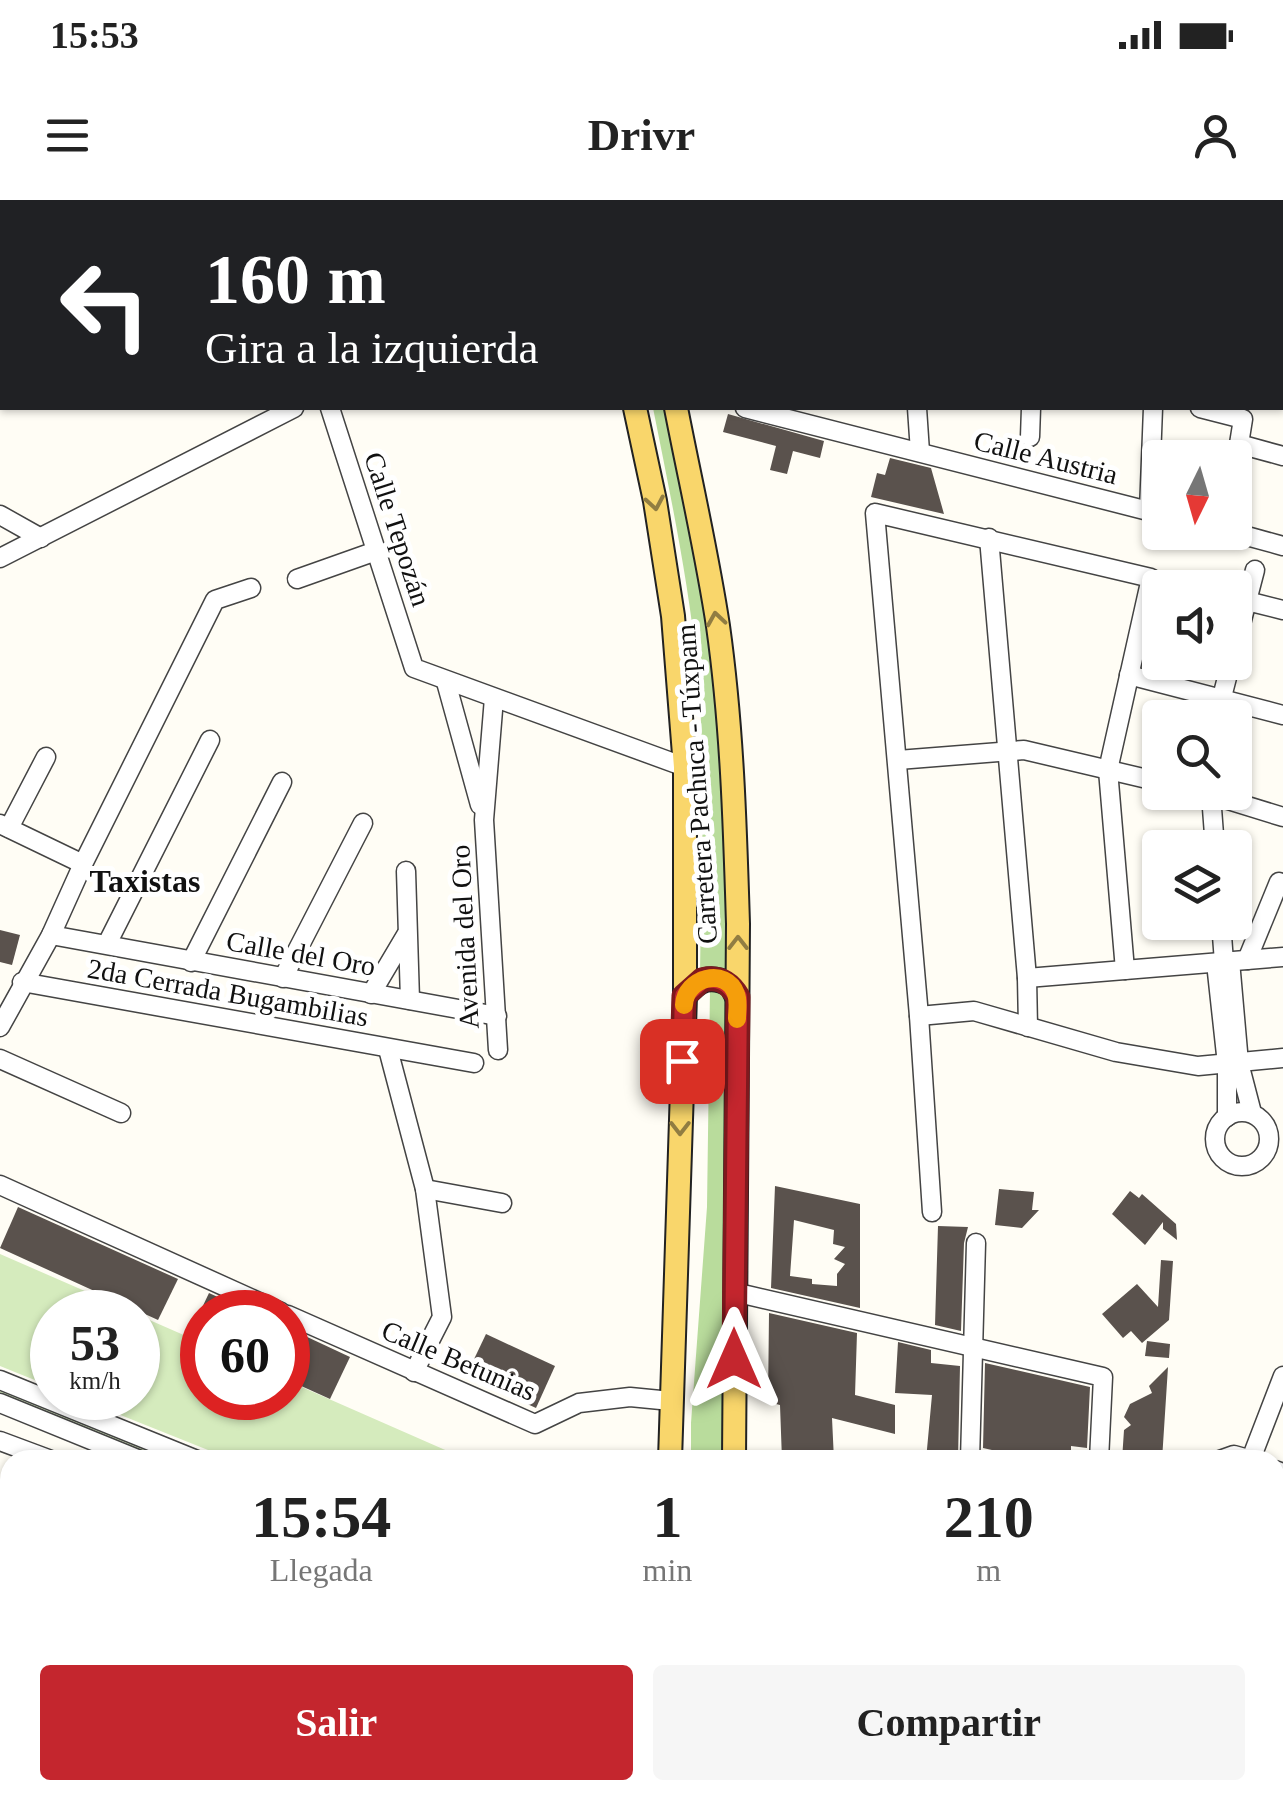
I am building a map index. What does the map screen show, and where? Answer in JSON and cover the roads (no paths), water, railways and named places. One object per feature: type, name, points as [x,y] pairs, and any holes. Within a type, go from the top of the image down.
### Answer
[{"type":"main road","name":"Carretera Pachuca - Túxpam","points":[[636,410],[673,616],[685,767],[684,996],[668,1450]]},
{"type":"main road","name":"Carretera Pachuca - Túxpam","points":[[676,410],[718,624],[736,868],[734,1450]]},
{"type":"main road","points":[[684,996],[696,983],[709,978],[730,985],[738,997]]},
{"type":"street","points":[[0,558],[290,410]]},
{"type":"street","name":"Calle Tepozán","points":[[331,410],[414,668],[446,682]]},
{"type":"street","name":"Calle Austria","points":[[753,410],[1142,510]]},
{"type":"street","points":[[917,410],[920,452]]},
{"type":"street","points":[[1030,437],[1031,410]]},
{"type":"street","points":[[1152,410],[1153,440]]},
{"type":"street","points":[[1208,410],[1244,419],[1239,444],[1283,456]]},
{"type":"street","points":[[932,1212],[875,513],[1151,578],[1108,770],[1125,970]]},
{"type":"street","points":[[0,515],[41,538]]},
{"type":"street","points":[[1252,537],[1283,546]]},
{"type":"street","points":[[989,538],[1028,1027]]},
{"type":"street","points":[[298,579],[376,551]]},
{"type":"street","points":[[1252,582],[1255,570]]},
{"type":"street","points":[[0,1027],[51,935],[82,864],[214,600],[251,588]]},
{"type":"street","points":[[1252,602],[1283,610]]},
{"type":"street","points":[[1129,675],[1283,714]]},
{"type":"street","points":[[1222,697],[1226,680]]},
{"type":"street","points":[[446,682],[685,767]]},
{"type":"street","name":"Avenida del Oro","points":[[446,682],[484,820]]},
{"type":"street","name":"Avenida del Oro","points":[[494,698],[484,820],[498,1050]]},
{"type":"street","points":[[102,943],[210,740]]},
{"type":"street","points":[[898,760],[1024,750],[1142,778]]},
{"type":"street","points":[[46,757],[5,826],[82,864]]},
{"type":"street","points":[[190,962],[282,782]]},
{"type":"street","points":[[1252,808],[1283,817]]},
{"type":"street","points":[[282,978],[363,823]]},
{"type":"street","points":[[406,872],[410,1000]]},
{"type":"street","points":[[1229,962],[1279,882]]},
{"type":"street","name":"Calle del Oro","points":[[60,916],[102,943]]},
{"type":"street","name":"Calle del Oro","points":[[51,935],[497,1016]]},
{"type":"street","points":[[371,994],[406,935]]},
{"type":"street","points":[[1225,940],[1233,1064],[1227,1116]]},
{"type":"street","points":[[1027,978],[1283,957]]},
{"type":"street","name":"2da Cerrada Bugambilias","points":[[22,982],[388,1049],[425,1189],[442,1317],[414,1372]]},
{"type":"street","points":[[918,1016],[974,1011],[1116,1052],[1198,1066],[1283,1058]]},
{"type":"street","points":[[388,1049],[474,1064]]},
{"type":"street","points":[[0,1058],[121,1113]]},
{"type":"street","points":[[1233,1064],[1253,1114],[1276,1143],[1257,1162],[1248,1165],[1239,1166],[1222,1157],[1217,1149],[1216,1130],[1227,1116],[1235,1113],[1253,1114],[1283,1113]]},
{"type":"street","name":"Calle Betunias","points":[[0,1185],[231,1290]]},
{"type":"street","points":[[425,1189],[502,1203]]},
{"type":"street","points":[[970,1450],[976,1244]]},
{"type":"street","points":[[734,1292],[1103,1378],[1100,1450]]},
{"type":"street","name":"Calle Betunias","points":[[310,1326],[535,1424],[580,1403],[630,1397],[672,1401]]},
{"type":"street","points":[[1255,1450],[1283,1376]]},
{"type":"street","points":[[0,1380],[172,1450]]},
{"type":"street","points":[[0,1404],[115,1450]]},
{"type":"street","points":[[0,1441],[24,1450]]},
{"type":"district","name":"Taxistas","points":[[145,881]]}]
